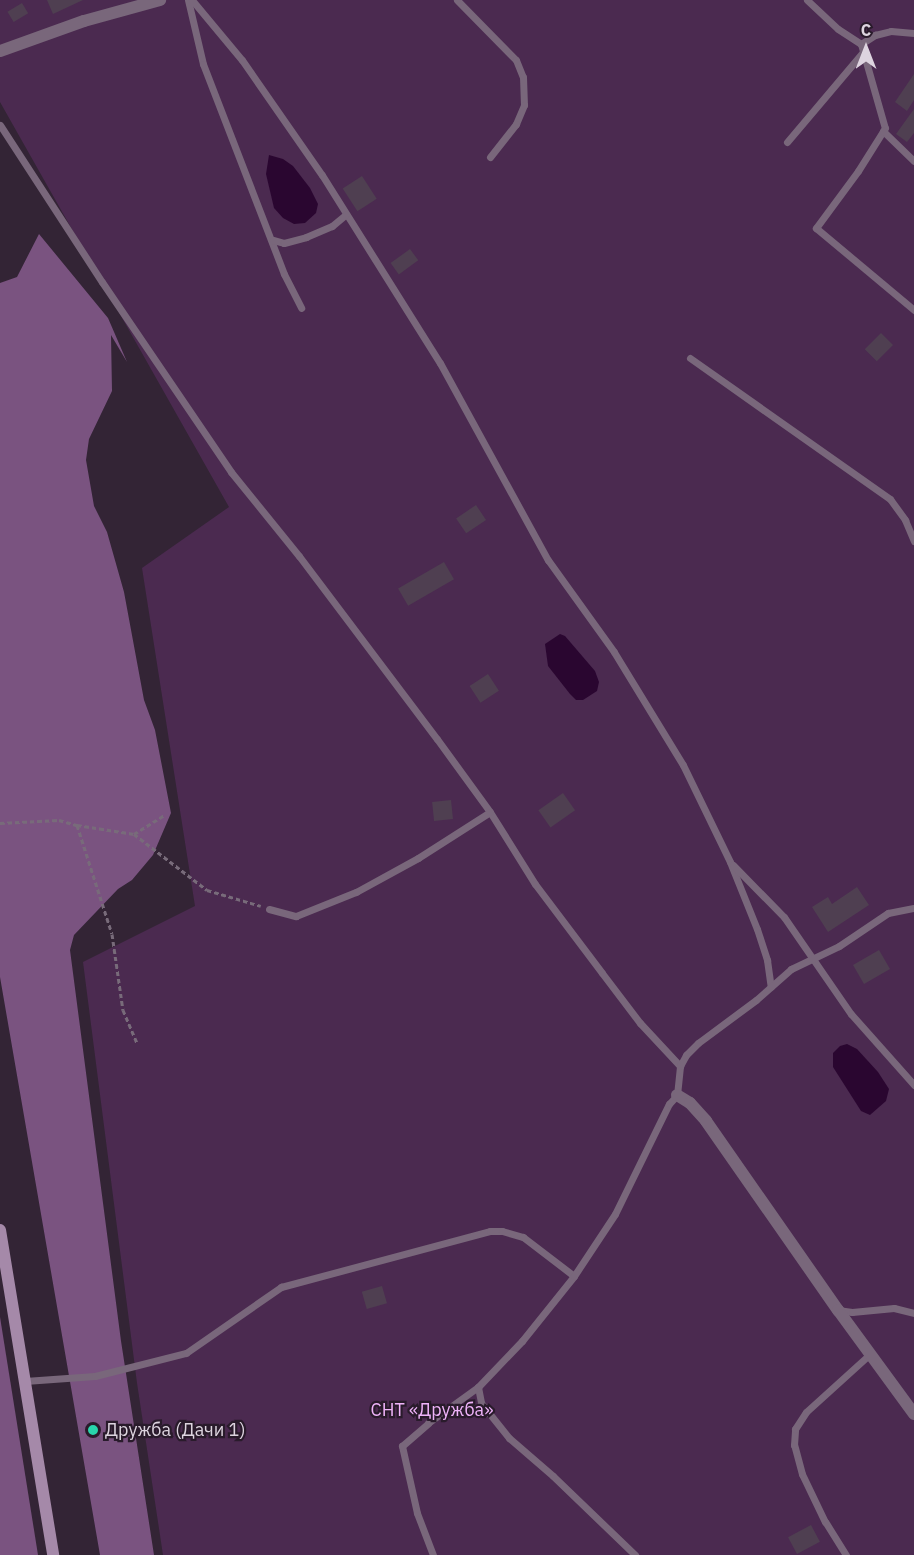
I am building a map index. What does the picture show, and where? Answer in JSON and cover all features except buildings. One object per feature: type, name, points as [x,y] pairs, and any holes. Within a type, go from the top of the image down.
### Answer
[{"type":"street","points":[[0,51],[84,21],[160,0]]},
{"type":"street","points":[[677,1095],[690,1103],[713,1130],[838,1311],[914,1414]]},
{"type":"street","points":[[0,1230],[1,1248],[53,1555]]},
{"type":"lane","points":[[190,0],[242,60],[322,175],[440,363],[548,560],[614,652],[683,765],[730,862],[767,960],[771,987]]},
{"type":"lane","points":[[190,0],[203,64],[273,240],[284,274],[301,308]]},
{"type":"lane","points":[[457,0],[516,60],[523,77],[524,105],[516,124],[490,157]]},
{"type":"lane","points":[[807,0],[862,48],[885,128],[858,171],[816,228],[914,309]]},
{"type":"lane","points":[[787,142],[875,35],[891,31],[914,33]]},
{"type":"lane","points":[[0,125],[102,282],[231,472],[299,556],[490,812],[555,911],[640,1023],[680,1066]]},
{"type":"lane","points":[[883,131],[914,161]]},
{"type":"lane","points":[[273,240],[284,243],[306,237],[332,226],[345,215]]},
{"type":"lane","points":[[690,358],[890,499],[905,520],[914,542]]},
{"type":"lane","points":[[269,909],[296,916],[356,892],[417,858],[490,812]]},
{"type":"lane","points":[[730,862],[784,917],[852,1014],[914,1085]]},
{"type":"lane","points":[[433,1555],[417,1513],[402,1446],[428,1423],[478,1387],[522,1341],[574,1276],[615,1214],[669,1104],[677,1095],[680,1066],[698,1043],[791,969],[839,946],[888,913],[914,908]]},
{"type":"lane","points":[[25,1381],[95,1376],[186,1353],[281,1287],[490,1232],[502,1231],[523,1237],[574,1276]]},
{"type":"lane","points":[[838,1311],[894,1308],[914,1313]]},
{"type":"lane","points":[[846,1555],[825,1522],[802,1474],[794,1445],[795,1429],[806,1412],[870,1354]]},
{"type":"lane","points":[[478,1387],[481,1403],[509,1438],[554,1476],[635,1555]]},
{"type":"path","points":[[134,834],[164,815]]},
{"type":"path","points":[[0,823],[59,820],[134,834],[207,890],[269,909]]},
{"type":"path","points":[[78,825],[112,934],[123,1010],[137,1043]]},
{"type":"green space","name":"СНТ «Дружба»","points":[[0,0],[914,0],[914,1555],[163,1555],[137,1383],[83,962],[195,906],[142,568],[229,507],[0,102]]},
{"type":"shaded area","points":[[269,155],[283,159],[293,166],[310,188],[318,204],[316,213],[305,223],[294,224],[283,218],[274,208],[266,174]]},
{"type":"shaded area","points":[[39,234],[108,318],[127,362],[111,335],[112,391],[89,439],[86,460],[94,506],[107,532],[124,592],[144,700],[155,730],[171,813],[153,855],[132,880],[118,889],[74,935],[70,950],[121,1341],[154,1555],[100,1555],[0,977],[0,283],[17,277]]},
{"type":"shaded area","points":[[560,634],[565,636],[595,671],[599,682],[597,691],[583,700],[576,700],[548,666],[545,644]]},
{"type":"shaded area","points":[[847,1044],[857,1049],[878,1072],[889,1089],[886,1101],[870,1115],[861,1111],[833,1067],[833,1053],[840,1046]]},
{"type":"shaded area","points":[[0,1317],[38,1555],[0,1555]]},
{"type":"place","name":"Дружба (Дачи 1)","points":[[93,1430]]}]
